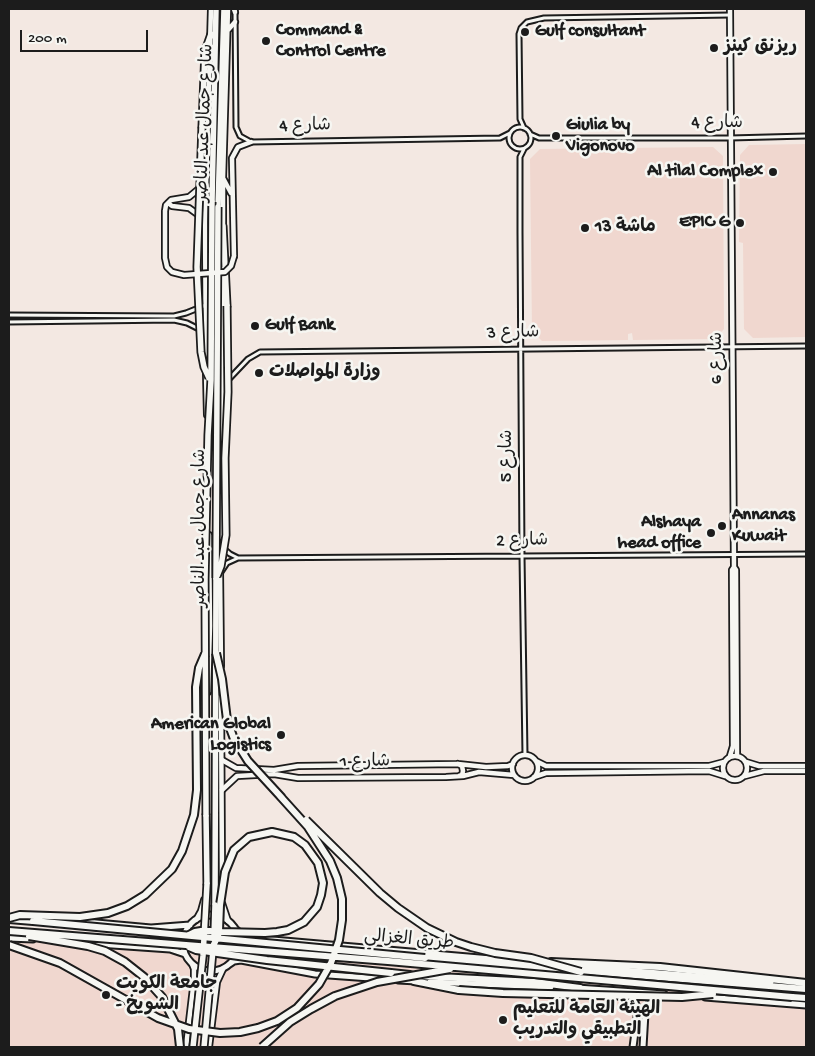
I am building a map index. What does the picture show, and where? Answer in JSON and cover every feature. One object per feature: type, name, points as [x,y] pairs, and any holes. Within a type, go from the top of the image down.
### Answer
[{"type":"highway","name":"شارع جمال عبد الناصر","points":[[193,1047],[203,956],[207,884],[205,654],[216,9]]},
{"type":"highway","name":"شارع جمال عبد الناصر","points":[[204,1047],[214,946],[218,576],[218,206],[227,10]]},
{"type":"highway","points":[[211,34],[205,51],[197,267],[201,352],[204,367],[211,380]]},
{"type":"highway","points":[[218,576],[226,535],[225,477],[228,392],[227,306],[223,226]]},
{"type":"highway","points":[[9,945],[60,963],[158,1018],[189,1029],[220,1034],[258,1028],[278,1021],[297,1008],[319,984],[339,940],[342,920],[342,899],[337,878],[330,861],[308,827],[248,761],[234,739],[227,720],[222,679],[216,653]]},
{"type":"highway","points":[[9,917],[80,917],[108,913],[127,906],[145,895],[172,869],[186,842],[195,804],[196,688],[199,668],[205,654]]},
{"type":"highway","points":[[280,796],[342,854],[380,893],[427,928],[470,947],[531,958],[581,972]]},
{"type":"highway","points":[[188,935],[201,931],[216,932],[222,932],[230,932],[265,933],[277,932],[288,930],[304,922],[317,907],[323,883],[321,869],[310,850],[294,837],[272,832],[255,835],[239,845],[230,856],[225,872],[220,905],[218,931],[218,936],[214,946]]},
{"type":"highway","name":"طريق الغزالي","points":[[9,917],[581,972],[806,989]]},
{"type":"highway","points":[[9,931],[16,934],[88,946],[126,962],[162,996],[178,1029],[180,1047]]},
{"type":"highway","name":"طريق الغزالي","points":[[9,931],[806,998]]},
{"type":"highway","points":[[186,945],[196,950],[212,953],[391,974],[534,982],[580,988]]},
{"type":"highway","points":[[512,961],[633,965],[806,984]]},
{"type":"highway","points":[[262,1047],[290,1022],[335,996],[377,982],[460,968]]},
{"type":"highway","points":[[414,981],[459,990],[503,993],[682,997],[722,992]]},
{"type":"main road","name":"شارع جمال عبد الناصر","points":[[196,920],[201,911],[204,892],[210,626],[205,222],[211,9]]},
{"type":"main road","name":"شارع 6","points":[[729,9],[734,554],[734,567],[732,570],[733,746],[730,756]]},
{"type":"main road","points":[[227,10],[218,576],[222,760],[221,898],[228,921],[234,928],[238,938],[238,948],[235,957],[228,965]]},
{"type":"main road","points":[[228,30],[235,22]]},
{"type":"main road","points":[[206,183],[192,195],[171,200],[168,203],[165,211],[165,258],[167,267],[172,272],[184,275],[225,272],[231,266],[234,256],[232,164],[234,153],[241,145],[251,142]]},
{"type":"main road","points":[[223,178],[233,199]]},
{"type":"main road","points":[[184,198],[187,203],[184,207]]},
{"type":"main road","points":[[168,203],[172,206],[193,210],[205,222]]},
{"type":"main road","name":"شارع 6","points":[[734,567],[736,570],[737,756]]},
{"type":"main road","points":[[724,762],[709,766],[546,766],[525,755],[518,757],[513,764],[514,775],[528,781],[546,773],[709,771],[733,780],[764,771],[806,771]]},
{"type":"main road","points":[[725,776],[722,769],[724,762],[730,756],[737,756],[746,762],[759,766],[806,766]]},
{"type":"main road","name":"شارع 1","points":[[222,760],[236,768],[279,770],[298,766],[458,764],[486,767],[513,764]]},
{"type":"main road","points":[[534,777],[538,769],[536,761]]},
{"type":"main road","points":[[744,776],[747,767],[746,762]]},
{"type":"main road","points":[[458,764],[462,766],[463,770],[462,775],[458,777]]},
{"type":"main road","points":[[298,766],[296,771],[298,778]]},
{"type":"main road","points":[[222,790],[237,776],[234,773],[236,768]]},
{"type":"main road","name":"شارع 1","points":[[237,776],[274,774],[298,778],[458,777],[479,772],[514,775]]},
{"type":"main road","points":[[228,921],[212,916],[196,920],[190,925],[183,939],[185,954],[192,964],[203,970],[216,971],[223,969],[234,961],[240,960],[315,974],[414,981],[614,990],[806,1005]]},
{"type":"main road","points":[[9,917],[151,928],[190,925]]},
{"type":"main road","name":"طريق الغزالي","points":[[234,928],[250,938],[806,984]]},
{"type":"main road","points":[[9,938],[170,949],[185,954]]},
{"type":"main road","points":[[186,1047],[194,980],[192,964]]},
{"type":"main road","points":[[209,1047],[217,982],[223,969]]},
{"type":"main road","points":[[614,990],[634,1000],[638,1010],[633,1047]]},
{"type":"main road","points":[[643,1047],[645,1012],[657,998],[670,994]]},
{"type":"street","points":[[235,10],[236,127],[240,136],[251,142]]},
{"type":"street","points":[[520,119],[516,128],[510,133],[509,142],[515,148],[524,149],[530,143],[530,134],[524,128],[520,119],[519,34],[521,28],[527,22],[544,18],[729,15]]},
{"type":"street","points":[[516,128],[524,128]]},
{"type":"street","name":"شارع 4","points":[[500,138],[510,133]]},
{"type":"street","name":"شارع 4","points":[[530,134],[539,138],[806,136]]},
{"type":"street","name":"شارع 4","points":[[251,142],[500,138],[509,142]]},
{"type":"street","name":"شارع 4","points":[[530,143],[539,138]]},
{"type":"street","name":"شارع 5","points":[[515,148],[520,158]]},
{"type":"street","name":"شارع 5","points":[[524,149],[520,158],[525,755]]},
{"type":"street","points":[[9,315],[174,316],[206,305]]},
{"type":"street","points":[[9,322],[174,320],[187,323],[205,332]]},
{"type":"street","name":"شارع 3","points":[[221,392],[230,378],[252,356],[260,352],[806,346]]},
{"type":"street","points":[[221,374],[225,379],[230,378]]},
{"type":"street","points":[[220,544],[230,554],[238,558]]},
{"type":"street","name":"شارع 2","points":[[238,558],[806,554]]},
{"type":"street","points":[[218,576],[227,563],[238,558]]},
{"type":"shaded area","points":[[806,144],[806,337],[753,338],[744,329],[743,243],[739,242],[740,155],[749,145]]},
{"type":"shaded area","points":[[713,147],[723,156],[724,329],[715,339],[633,340],[632,333],[628,334],[628,340],[542,341],[532,331],[530,159],[540,149]]},
{"type":"shaded area","name":"الهيئة العامة للتعليم التطبيقي والتدريب","points":[[9,928],[209,942],[806,994],[806,1047],[9,1047]]},
{"type":"place","name":"Gulf consultant","points":[[525,32]]},
{"type":"place","name":"Command & Control Centre","points":[[266,41]]},
{"type":"place","name":"ريزنق كينز","points":[[714,48]]},
{"type":"place","name":"Giulia by Vigonovo","points":[[556,136]]},
{"type":"place","name":"Al tilal Complex","points":[[773,172]]},
{"type":"place","name":"EPIC G","points":[[740,223]]},
{"type":"place","name":"ماشة 13","points":[[585,228]]},
{"type":"place","name":"Gulf Bank","points":[[255,326]]},
{"type":"place","name":"وزارة المواصلات","points":[[259,373]]},
{"type":"place","name":"Annanas Kuwait","points":[[722,526]]},
{"type":"place","name":"Alshaya head office","points":[[711,533]]},
{"type":"place","name":"American Global Logistics","points":[[281,735]]},
{"type":"place","name":"جامعة الكويت - الشويخ","points":[[106,995]]},
{"type":"place","name":"الهيئة العامة للتعليم التطبيقي والتدريب","points":[[503,1020]]}]
